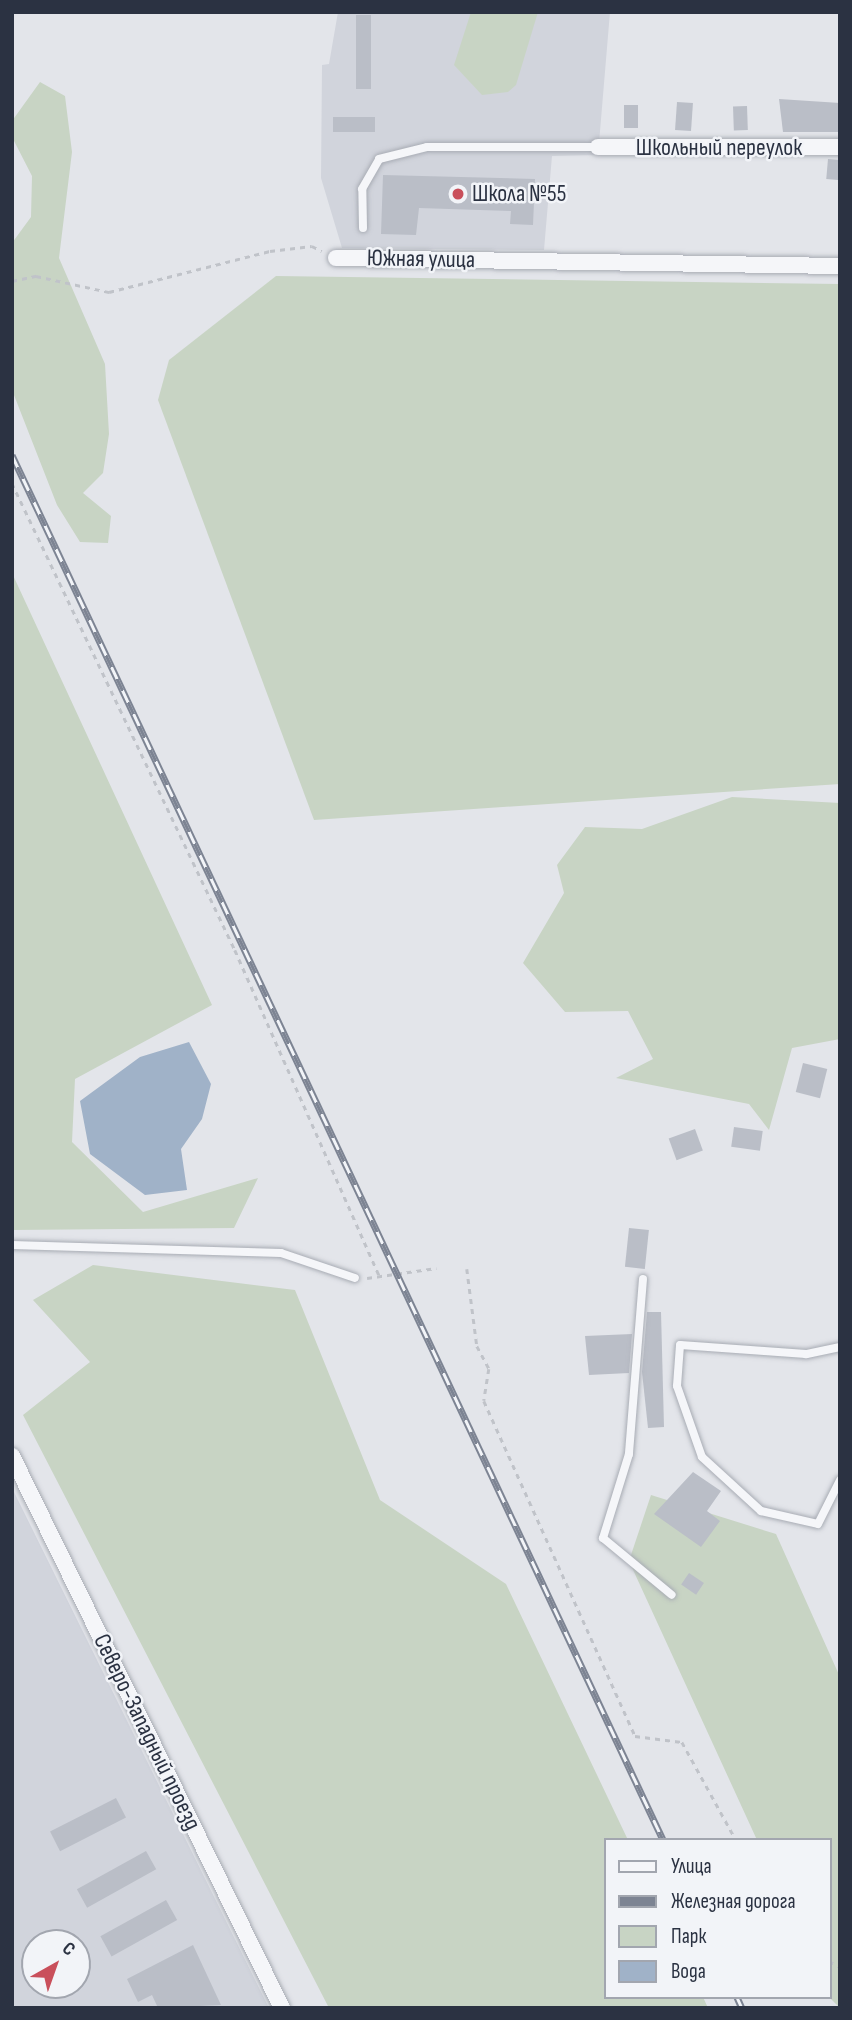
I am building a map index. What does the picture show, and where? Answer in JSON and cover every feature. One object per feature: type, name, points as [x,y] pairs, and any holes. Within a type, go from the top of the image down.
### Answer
[{"type":"street","name":"Школьный переулок","points":[[598,147],[840,147]]},
{"type":"street","name":"Южная улица","points":[[336,257],[840,266]]},
{"type":"street","name":"Северо-Западный проезд","points":[[12,1457],[282,2008]]},
{"type":"lane","points":[[363,228],[362,188],[379,159],[427,147],[598,147]]},
{"type":"lane","points":[[12,1245],[281,1253],[355,1278]]},
{"type":"lane","points":[[643,1279],[629,1454],[603,1538],[672,1595]]},
{"type":"lane","points":[[840,1348],[806,1354],[680,1345],[677,1385],[702,1458],[761,1511],[818,1524],[840,1480]]},
{"type":"path","name":"Южная улица","points":[[12,281],[36,276],[109,292],[161,284],[270,251],[312,246],[336,257]]},
{"type":"path","points":[[12,483],[235,950],[381,1279]]},
{"type":"path","points":[[355,1278],[381,1279],[436,1268]]},
{"type":"path","points":[[467,1269],[477,1346],[489,1369],[484,1401],[635,1736],[682,1742],[735,1838]]},
{"type":"shaded area","points":[[338,12],[610,12],[598,155],[552,156],[544,250],[342,248],[321,178],[322,65],[329,64]]},
{"type":"shaded area","points":[[12,1488],[269,2008],[12,2008]]},
{"type":"green space","points":[[471,12],[538,12],[516,85],[508,92],[482,95],[454,65]]},
{"type":"green space","points":[[40,82],[65,96],[72,152],[59,258],[105,364],[109,434],[103,473],[83,493],[111,516],[108,543],[80,542],[57,505],[12,390],[12,243],[31,217],[32,176],[12,137],[12,121]]},
{"type":"green space","points":[[276,276],[840,284],[840,784],[314,820],[158,400],[169,360]]},
{"type":"green space","points":[[12,573],[212,1005],[75,1079],[72,1142],[143,1212],[258,1178],[234,1228],[12,1230]]},
{"type":"green space","points":[[732,797],[840,803],[840,1039],[792,1048],[769,1130],[749,1104],[616,1078],[653,1059],[628,1011],[565,1012],[523,963],[564,893],[557,865],[585,827],[642,829]]},
{"type":"green space","points":[[93,1265],[295,1290],[380,1500],[506,1584],[627,1838],[604,1838],[604,1999],[704,1999],[708,2008],[329,2008],[23,1415],[90,1362],[33,1300]]},
{"type":"green space","points":[[651,1495],[776,1534],[840,1677],[840,2008],[831,1999],[831,1838],[756,1838],[629,1561]]},
{"type":"water","points":[[189,1042],[211,1084],[202,1119],[181,1149],[187,1190],[145,1195],[90,1154],[80,1101],[140,1057]]},
{"type":"building","points":[[356,15],[371,15],[371,89],[356,89]]},
{"type":"building","points":[[779,99],[840,103],[840,132],[783,132]]},
{"type":"building","points":[[677,102],[693,103],[691,131],[675,130]]},
{"type":"building","points":[[624,105],[638,105],[638,128],[624,128]]},
{"type":"building","points":[[733,106],[747,106],[748,130],[734,130]]},
{"type":"building","points":[[333,117],[375,117],[375,132],[333,132]]},
{"type":"building","points":[[828,159],[840,160],[838,180],[826,179]]},
{"type":"building","name":"Школа №55","points":[[383,175],[535,179],[533,225],[510,224],[511,211],[419,208],[416,235],[381,234]]},
{"type":"building","points":[[803,1063],[827,1069],[820,1098],[796,1092]]},
{"type":"building","points":[[734,1127],[763,1131],[760,1151],[731,1147]]},
{"type":"building","points":[[695,1129],[703,1151],[677,1160],[669,1139]]},
{"type":"building","points":[[629,1228],[649,1230],[645,1269],[625,1267]]},
{"type":"building","points":[[647,1312],[661,1312],[664,1427],[648,1428],[642,1372]]},
{"type":"building","points":[[632,1334],[629,1373],[589,1375],[585,1336]]},
{"type":"building","points":[[693,1472],[721,1491],[707,1511],[720,1521],[701,1547],[654,1514]]},
{"type":"building","points":[[689,1573],[704,1583],[696,1595],[681,1585]]},
{"type":"building","points":[[116,1798],[126,1818],[60,1851],[50,1832]]},
{"type":"building","points":[[146,1851],[156,1869],[87,1908],[77,1889]]},
{"type":"building","points":[[166,1900],[177,1920],[112,1956],[100,1936]]},
{"type":"building","points":[[193,1945],[221,2005],[158,2008],[152,1995],[138,2002],[127,1979]]},
{"type":"railway","points":[[12,455],[662,1838]]},
{"type":"railway","points":[[738,1999],[742,2008]]},
{"type":"place","name":"Школа №55","points":[[458,194]]}]
